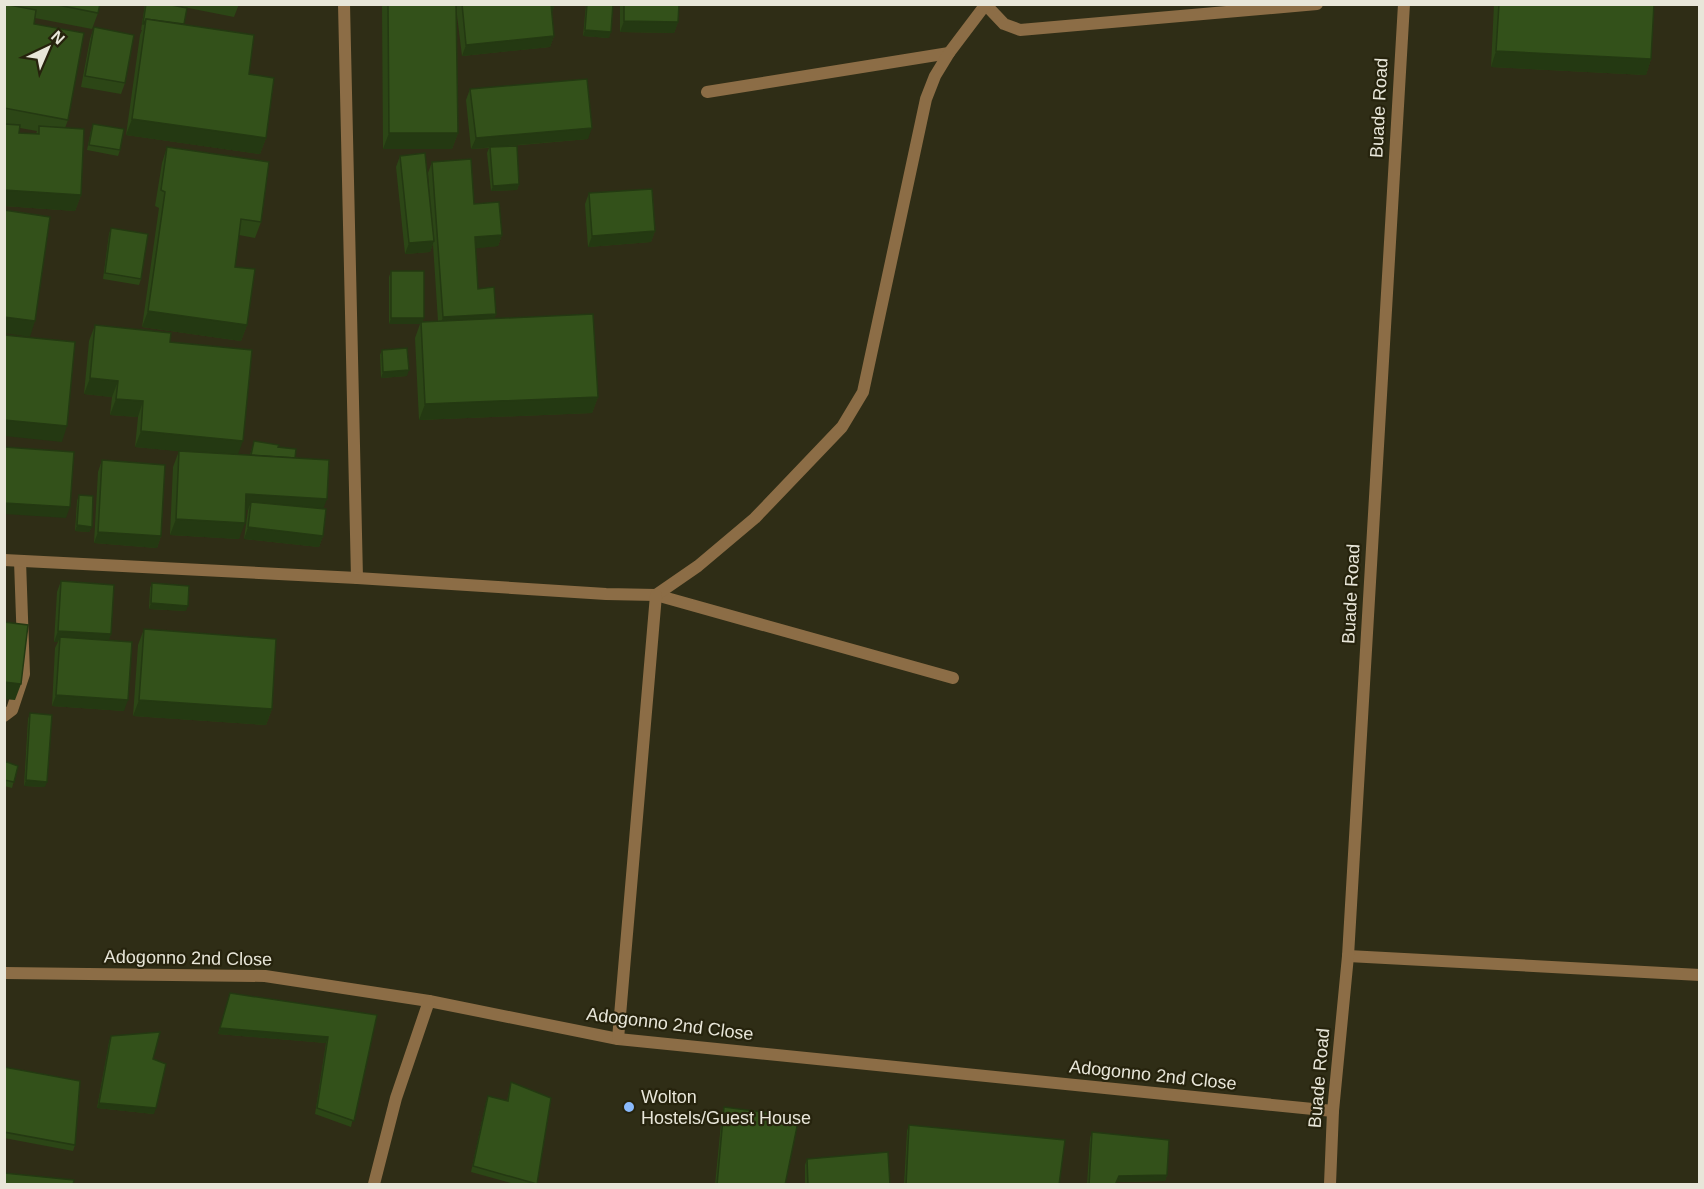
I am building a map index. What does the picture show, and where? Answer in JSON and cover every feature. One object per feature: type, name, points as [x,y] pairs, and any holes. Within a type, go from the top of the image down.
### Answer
[{"type":"street","points":[[344,4],[357,578]]},
{"type":"street","points":[[656,595],[698,566],[755,518],[842,427],[863,392],[926,99],[935,76],[949,53],[986,5],[1004,24],[1020,30],[1317,4]]},
{"type":"street","name":"Buade Road","points":[[1330,1185],[1333,1111],[1348,956],[1404,4]]},
{"type":"street","points":[[707,92],[949,53]]},
{"type":"street","points":[[4,560],[656,595],[953,678]]},
{"type":"street","points":[[4,716],[12,710],[24,674],[20,561]]},
{"type":"street","points":[[618,1039],[656,595]]},
{"type":"street","points":[[1348,956],[1700,975]]},
{"type":"street","name":"Adogonno 2nd Close","points":[[4,973],[265,976],[429,1001],[618,1039],[1333,1111]]},
{"type":"street","points":[[374,1185],[396,1098],[429,1001]]},
{"type":"building","points":[[4,4],[36,10],[34,24],[84,33],[68,120],[4,108]]},
{"type":"building","points":[[53,4],[100,4],[98,13]]},
{"type":"building","points":[[146,4],[166,4],[187,8],[184,24],[146,19],[143,24]]},
{"type":"building","points":[[388,4],[456,4],[458,133],[389,133]]},
{"type":"building","points":[[462,4],[551,4],[554,36],[466,45]]},
{"type":"building","points":[[587,4],[613,4],[611,32],[585,30]]},
{"type":"building","points":[[624,4],[679,4],[678,22],[624,21]]},
{"type":"building","points":[[1499,4],[1654,4],[1651,59],[1496,51]]},
{"type":"building","points":[[146,19],[254,35],[249,74],[274,78],[266,138],[132,119]]},
{"type":"building","points":[[94,27],[134,35],[125,83],[85,76]]},
{"type":"building","points":[[587,79],[592,128],[476,138],[470,89]]},
{"type":"building","points":[[4,124],[20,125],[19,133],[39,134],[39,126],[84,129],[81,195],[4,190]]},
{"type":"building","points":[[93,124],[124,129],[120,150],[89,145]]},
{"type":"building","points":[[517,146],[519,184],[493,186],[490,147]]},
{"type":"building","points":[[167,147],[269,162],[261,222],[241,219],[235,267],[255,269],[247,325],[148,311],[165,192],[161,190]]},
{"type":"building","points":[[425,153],[434,241],[409,243],[400,156]]},
{"type":"building","points":[[471,159],[474,204],[499,202],[502,235],[475,237],[478,289],[494,287],[496,314],[443,317],[432,162]]},
{"type":"building","points":[[652,189],[655,231],[592,236],[589,193]]},
{"type":"building","points":[[4,210],[50,217],[35,321],[4,317]]},
{"type":"building","points":[[111,228],[148,234],[141,279],[105,273]]},
{"type":"building","points":[[391,271],[424,271],[424,318],[391,318]]},
{"type":"building","points":[[593,314],[598,397],[425,404],[421,322]]},
{"type":"building","points":[[95,325],[171,333],[170,342],[252,350],[243,441],[141,431],[143,401],[116,399],[118,381],[90,378]]},
{"type":"building","points":[[4,335],[75,342],[67,426],[4,420]]},
{"type":"building","points":[[407,348],[409,370],[383,372],[382,350]]},
{"type":"building","points":[[254,441],[296,449],[295,458],[251,455]]},
{"type":"building","points":[[4,447],[74,452],[70,507],[4,503]]},
{"type":"building","points":[[179,451],[329,460],[327,499],[246,494],[245,523],[176,519]]},
{"type":"building","points":[[102,460],[165,465],[161,536],[98,532]]},
{"type":"building","points":[[79,495],[93,496],[92,527],[77,525]]},
{"type":"building","points":[[251,502],[326,509],[323,536],[248,527]]},
{"type":"building","points":[[61,581],[114,585],[111,634],[58,631]]},
{"type":"building","points":[[152,583],[189,586],[188,606],[151,603]]},
{"type":"building","points":[[4,622],[28,625],[21,684],[4,682]]},
{"type":"building","points":[[144,629],[276,639],[272,709],[139,700]]},
{"type":"building","points":[[60,637],[132,642],[128,700],[56,695]]},
{"type":"building","points":[[30,713],[52,715],[47,782],[26,780]]},
{"type":"building","points":[[4,761],[18,766],[14,782],[4,780]]},
{"type":"building","points":[[230,993],[377,1015],[354,1121],[317,1108],[328,1037],[220,1028]]},
{"type":"building","points":[[160,1032],[153,1059],[166,1064],[156,1108],[99,1103],[111,1036]]},
{"type":"building","points":[[4,1067],[80,1081],[75,1145],[4,1132]]},
{"type":"building","points":[[511,1082],[551,1098],[537,1184],[473,1166],[488,1096],[508,1101]]},
{"type":"building","points":[[724,1107],[799,1117],[785,1185],[717,1185]]},
{"type":"building","points":[[909,1125],[1065,1140],[1059,1185],[906,1185]]},
{"type":"building","points":[[1092,1132],[1169,1140],[1167,1175],[1119,1176],[1115,1185],[1089,1185]]},
{"type":"building","points":[[888,1152],[890,1185],[808,1185],[807,1159]]},
{"type":"building","points":[[4,1173],[74,1180],[73,1185],[4,1185]]},
{"type":"place","name":"Wolton Hostels/Guest House","points":[[629,1107]]}]
